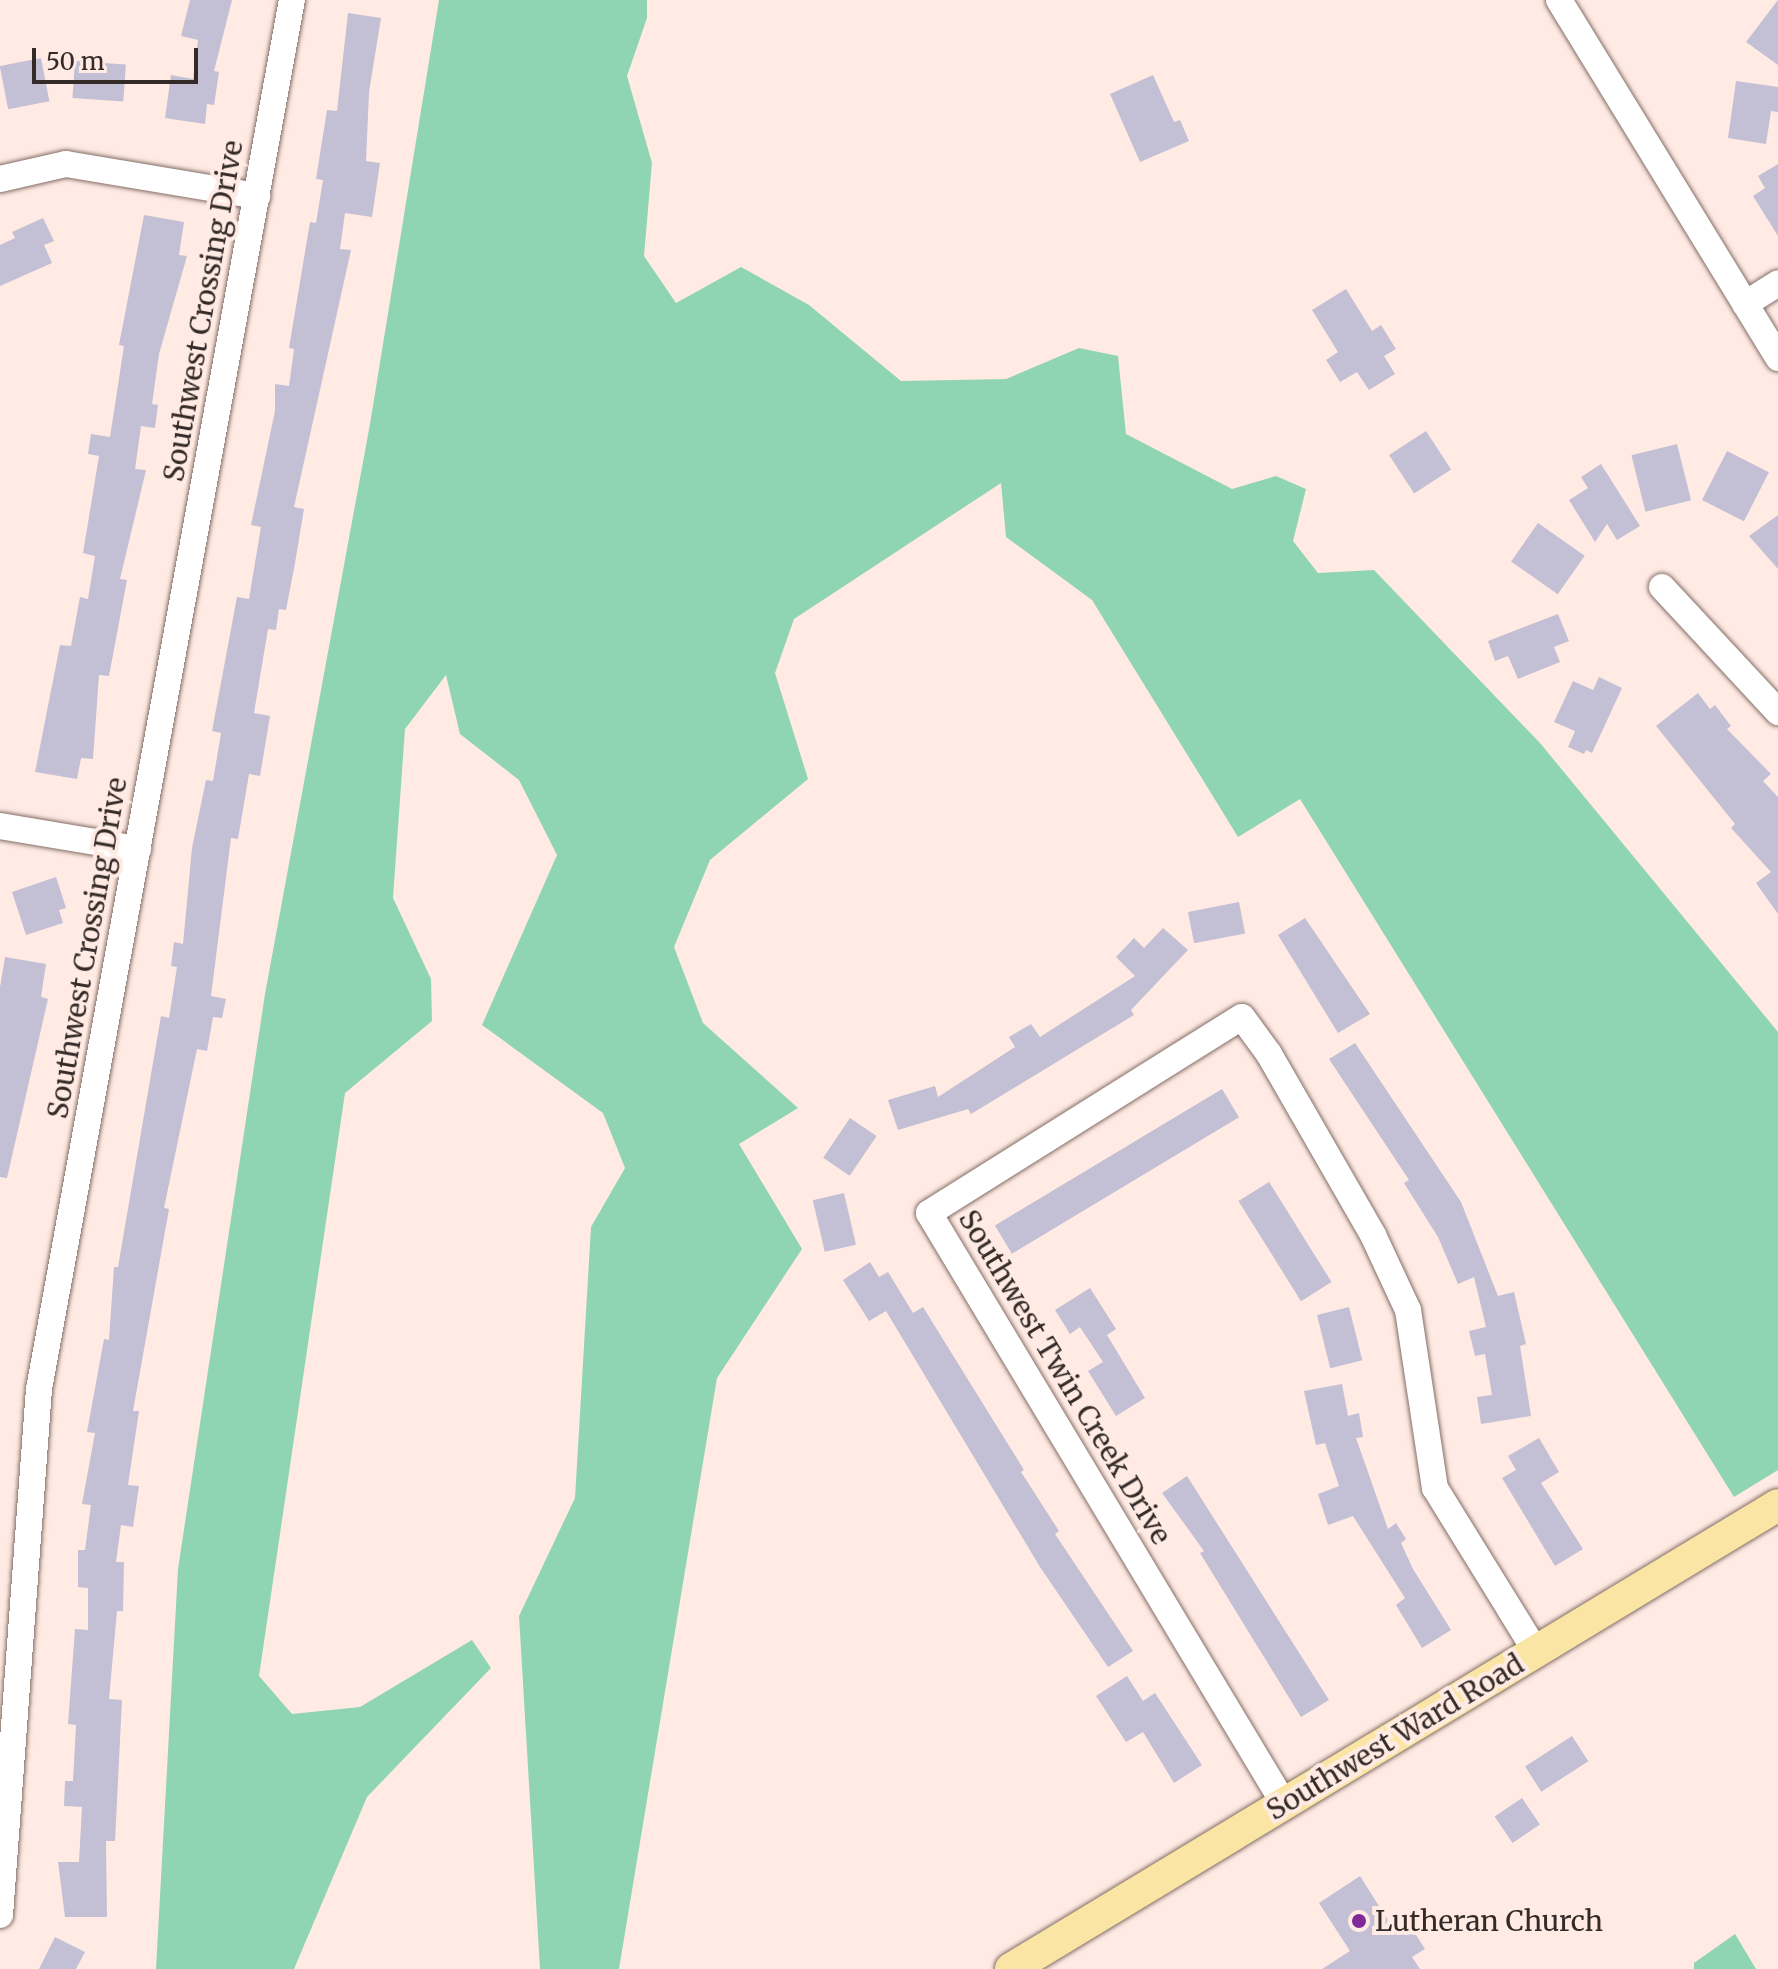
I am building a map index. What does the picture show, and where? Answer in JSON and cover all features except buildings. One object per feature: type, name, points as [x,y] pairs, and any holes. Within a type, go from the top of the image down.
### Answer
[{"type":"main road","name":"Southwest Ward Road","points":[[1011,1969],[1778,1505]]},
{"type":"street","name":"Southwest Crossing Drive","points":[[0,1915],[39,1389],[292,0]]},
{"type":"street","points":[[1559,0],[1778,358]]},
{"type":"street","points":[[0,179],[66,164],[257,196]]},
{"type":"street","points":[[1745,304],[1778,283]]},
{"type":"street","points":[[1662,587],[1778,712]]},
{"type":"street","points":[[0,826],[138,849]]},
{"type":"street","name":"Southwest Twin Creek Drive","points":[[1283,1802],[929,1213],[1242,1017],[1269,1054],[1373,1235],[1408,1310],[1435,1488],[1537,1653]]},
{"type":"green space","points":[[439,0],[647,0],[647,18],[627,76],[652,163],[644,256],[676,303],[741,267],[809,305],[901,381],[1006,379],[1079,348],[1118,356],[1126,434],[1232,489],[1276,476],[1306,489],[1293,541],[1318,573],[1374,570],[1540,743],[1778,1032],[1778,1470],[1734,1497],[1300,799],[1238,837],[1092,600],[1006,537],[1001,483],[794,619],[775,673],[808,779],[710,860],[674,947],[703,1023],[798,1108],[739,1144],[802,1249],[717,1378],[619,1969],[540,1969],[519,1616],[575,1498],[591,1227],[625,1168],[603,1113],[482,1025],[557,855],[519,780],[460,734],[446,675],[405,729],[393,898],[431,979],[432,1021],[345,1093],[259,1676],[292,1714],[360,1707],[472,1640],[491,1668],[367,1797],[294,1969],[156,1969],[178,1569],[265,994],[370,424]]},
{"type":"green space","points":[[1735,1934],[1756,1969],[1694,1969],[1694,1963]]},
{"type":"place","name":"Lutheran Church","points":[[1359,1921]]}]
